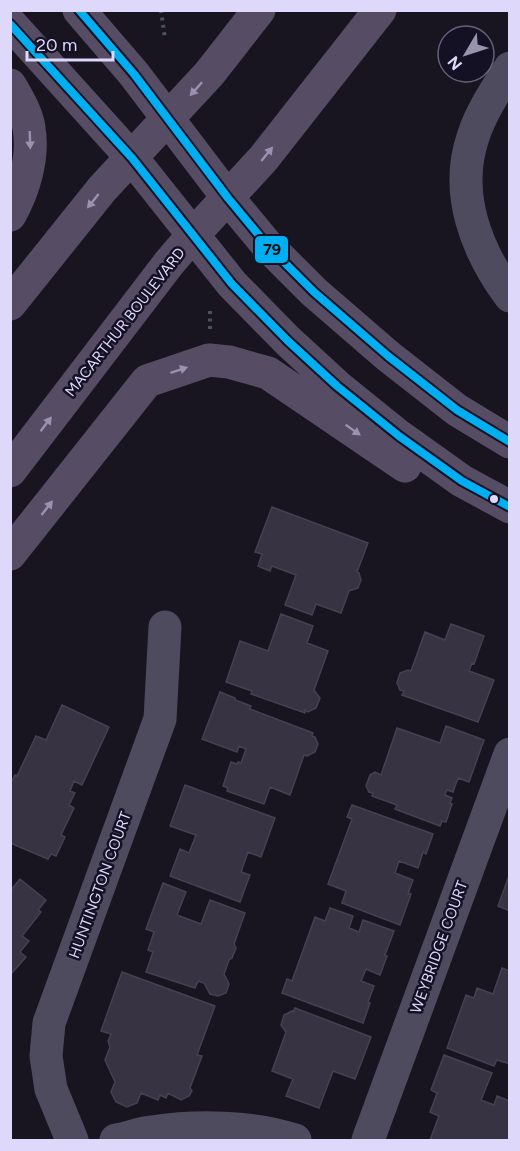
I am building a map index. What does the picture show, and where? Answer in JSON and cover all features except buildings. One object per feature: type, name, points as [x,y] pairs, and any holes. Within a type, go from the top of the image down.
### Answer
[{"type":"main road","points":[[79,10],[134,74],[228,198],[267,245],[314,292],[388,356],[457,410],[510,442]]},
{"type":"main road","points":[[10,304],[102,189],[209,74],[259,10]]},
{"type":"main road","name":"MACARTHUR BOULEVARD","points":[[10,471],[161,273],[263,159],[380,10]]},
{"type":"main road","points":[[10,23],[132,158],[232,284],[288,341],[336,386],[399,435],[462,481],[507,506]]},
{"type":"main road","points":[[10,86],[23,107],[29,127],[30,142],[30,158],[26,176],[10,215]]},
{"type":"main road","points":[[10,554],[147,381],[210,360],[229,362],[268,373],[419,476],[507,506]]},
{"type":"street","points":[[510,68],[486,105],[473,137],[465,172],[469,212],[478,241],[496,277],[510,296]]},
{"type":"street","name":"HUNTINGTON COURT","points":[[72,1140],[51,1089],[46,1056],[50,1023],[160,719],[165,627]]},
{"type":"street","name":"WEYBRIDGE COURT","points":[[368,1140],[510,754]]},
{"type":"street","points":[[116,1140],[151,1132],[197,1127],[244,1130],[295,1140]]},
{"type":"path","points":[[161,10],[165,39]]},
{"type":"transit line","name":"79","points":[[79,10],[134,74],[228,198],[267,245],[314,292],[388,356],[457,410],[510,442]]},
{"type":"transit line","name":"79","points":[[10,24],[132,158],[232,284],[288,341],[337,386],[399,436],[462,481],[510,507]]}]
